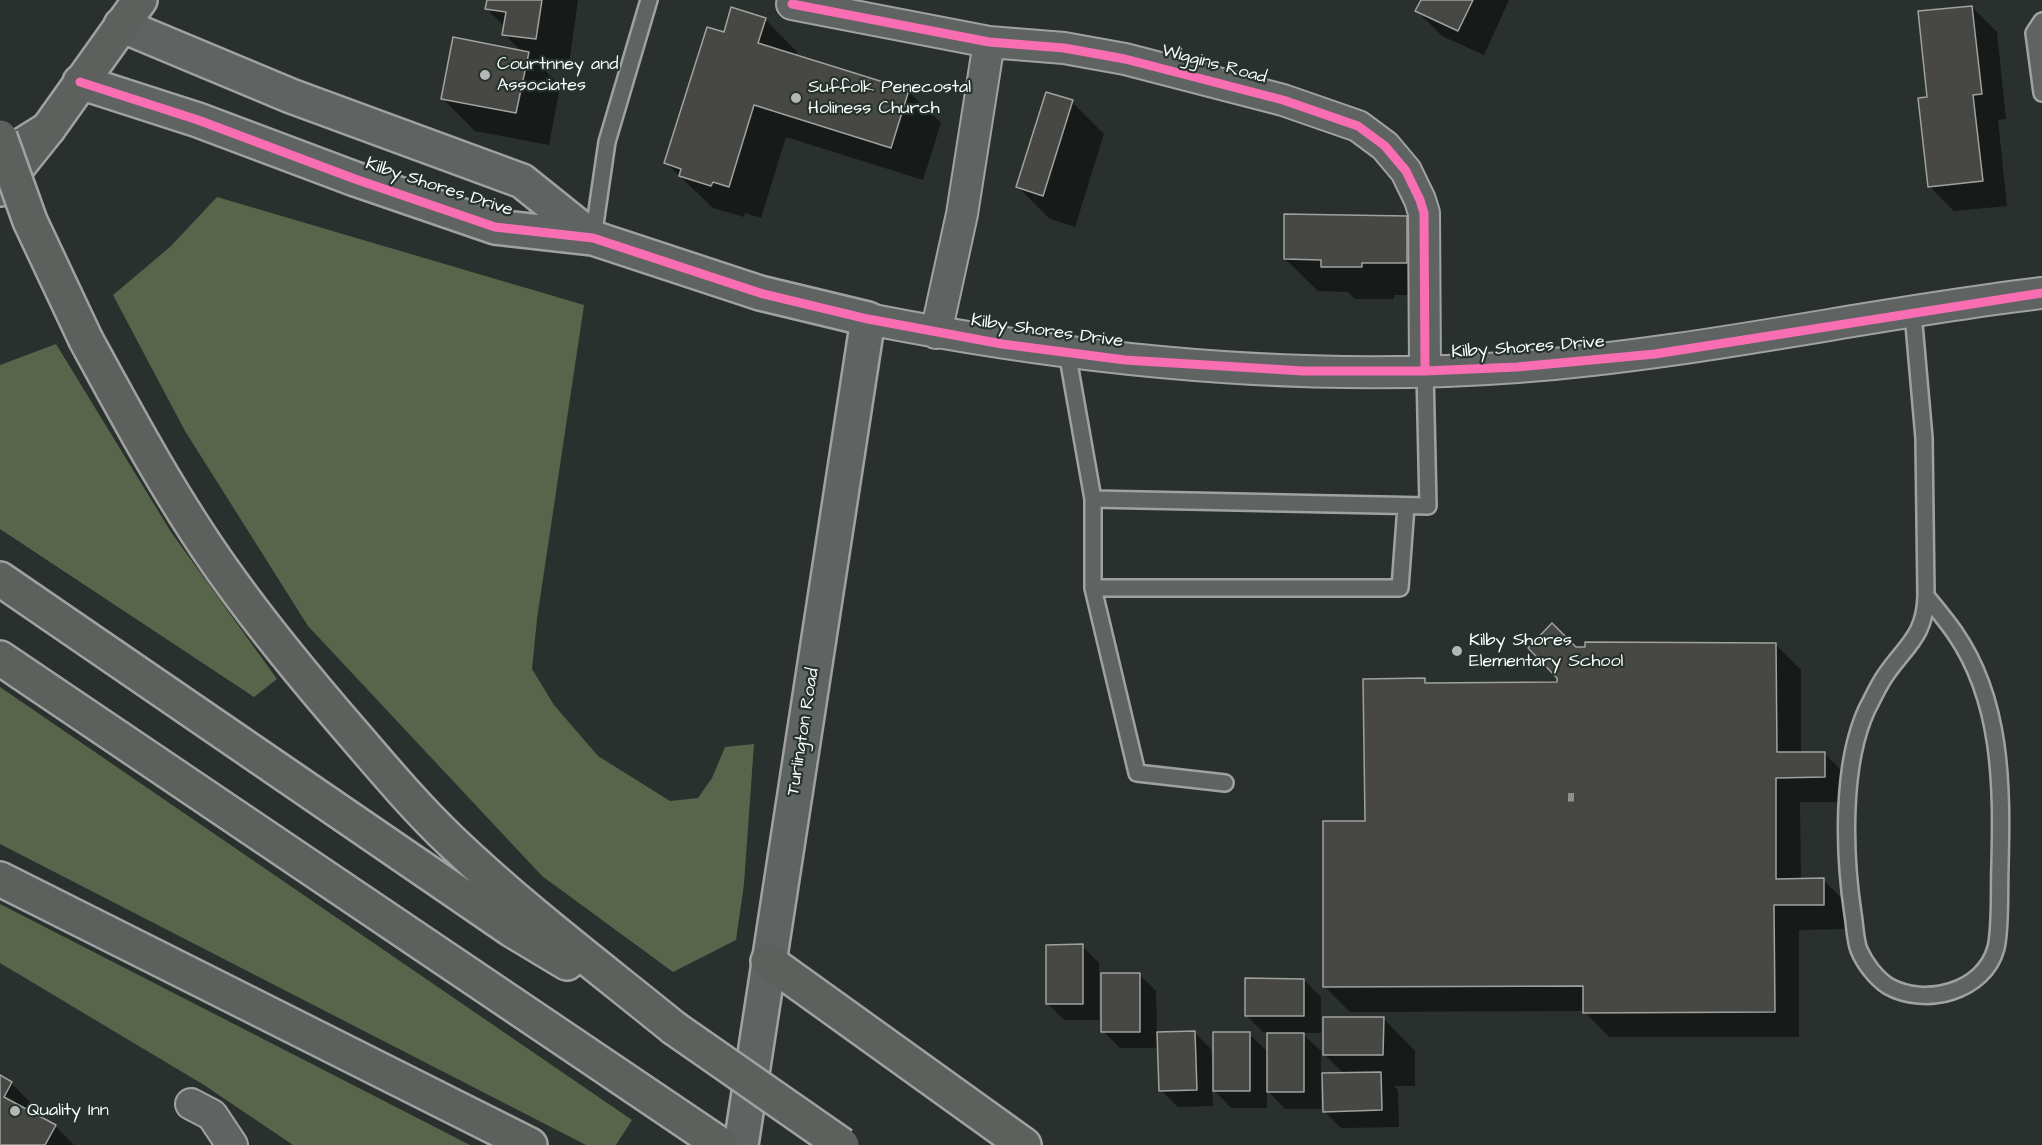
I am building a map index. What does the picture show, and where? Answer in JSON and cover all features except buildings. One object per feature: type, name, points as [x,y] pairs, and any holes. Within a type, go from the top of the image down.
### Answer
[{"type":"main road","points":[[0,189],[48,129],[130,13]]},
{"type":"main road","points":[[0,159],[48,129]]},
{"type":"main road","points":[[0,137],[30,221],[86,340],[136,433],[223,571],[260,621],[320,696],[382,767],[452,841],[530,911],[674,1028]]},
{"type":"main road","points":[[0,579],[512,930],[674,1028],[842,1145]]},
{"type":"main road","points":[[0,658],[721,1145]]},
{"type":"main road","points":[[0,879],[530,1145]]},
{"type":"main road","points":[[768,961],[1024,1145]]},
{"type":"street","name":"Wiggins Road","points":[[785,2],[989,42],[1064,48],[1125,59],[1272,97],[1358,126],[1385,146],[1406,171],[1424,213],[1425,371]]},
{"type":"street","name":"Kilby Shores Drive","points":[[130,13],[291,96],[522,181],[593,238]]},
{"type":"street","points":[[936,333],[962,214],[989,42]]},
{"type":"street","name":"Kilby Shores Drive","points":[[80,82],[198,120],[355,179],[495,227],[593,238],[760,292],[868,319],[936,333],[1125,360],[1303,371],[1425,371],[1517,367],[1655,354],[2042,293]]},
{"type":"street","name":"Turlington Road","points":[[741,1145],[868,319]]},
{"type":"street","points":[[191,1104],[212,1115],[232,1145]]},
{"type":"lane","points":[[593,238],[607,142],[650,0]]},
{"type":"lane","points":[[2042,21],[2034,33],[2042,93]]},
{"type":"lane","points":[[1913,313],[1924,438],[1926,613],[1914,641],[1885,676],[1867,710],[1853,747],[1848,802],[1848,884],[1858,948],[1870,969],[1888,985],[1915,996],[1943,995],[1970,983],[1984,970],[1996,949],[1999,910],[2001,813],[1997,745],[1987,700],[1956,634],[1926,596]]},
{"type":"lane","points":[[1067,352],[1093,498],[1093,588],[1137,772],[1225,783]]},
{"type":"lane","points":[[1093,498],[1428,506],[1425,371]]},
{"type":"lane","points":[[1093,588],[1400,588],[1406,506]]},
{"type":"green space","points":[[217,197],[584,305],[537,619],[532,669],[554,705],[598,756],[670,801],[698,798],[712,778],[725,747],[754,744],[744,884],[736,940],[673,972],[542,876],[308,626],[185,431],[113,295],[170,247]]},
{"type":"green space","points":[[56,344],[171,532],[277,679],[254,697],[0,529],[0,365]]},
{"type":"green space","points":[[0,687],[632,1120],[616,1145],[586,1145],[0,844]]},
{"type":"green space","points":[[0,904],[470,1145],[293,1145],[204,1085],[0,963]]},
{"type":"cycle path","points":[[792,4],[989,42],[1064,48],[1125,59],[1283,100],[1358,126],[1385,146],[1406,171],[1424,213],[1425,371]]},
{"type":"cycle path","points":[[80,82],[198,120],[355,179],[495,227],[593,238],[760,293],[868,319],[1002,344],[1125,360],[1303,371],[1425,371],[1517,367],[1655,354],[2042,293]]},
{"type":"place","name":"Courtnney and Associates","points":[[485,75]]},
{"type":"place","name":"Suffolk Penecostal Holiness Church","points":[[796,98]]},
{"type":"place","name":"Kilby Shores Elementary School","points":[[1457,651]]},
{"type":"place","name":"Quality Inn","points":[[15,1111]]}]
